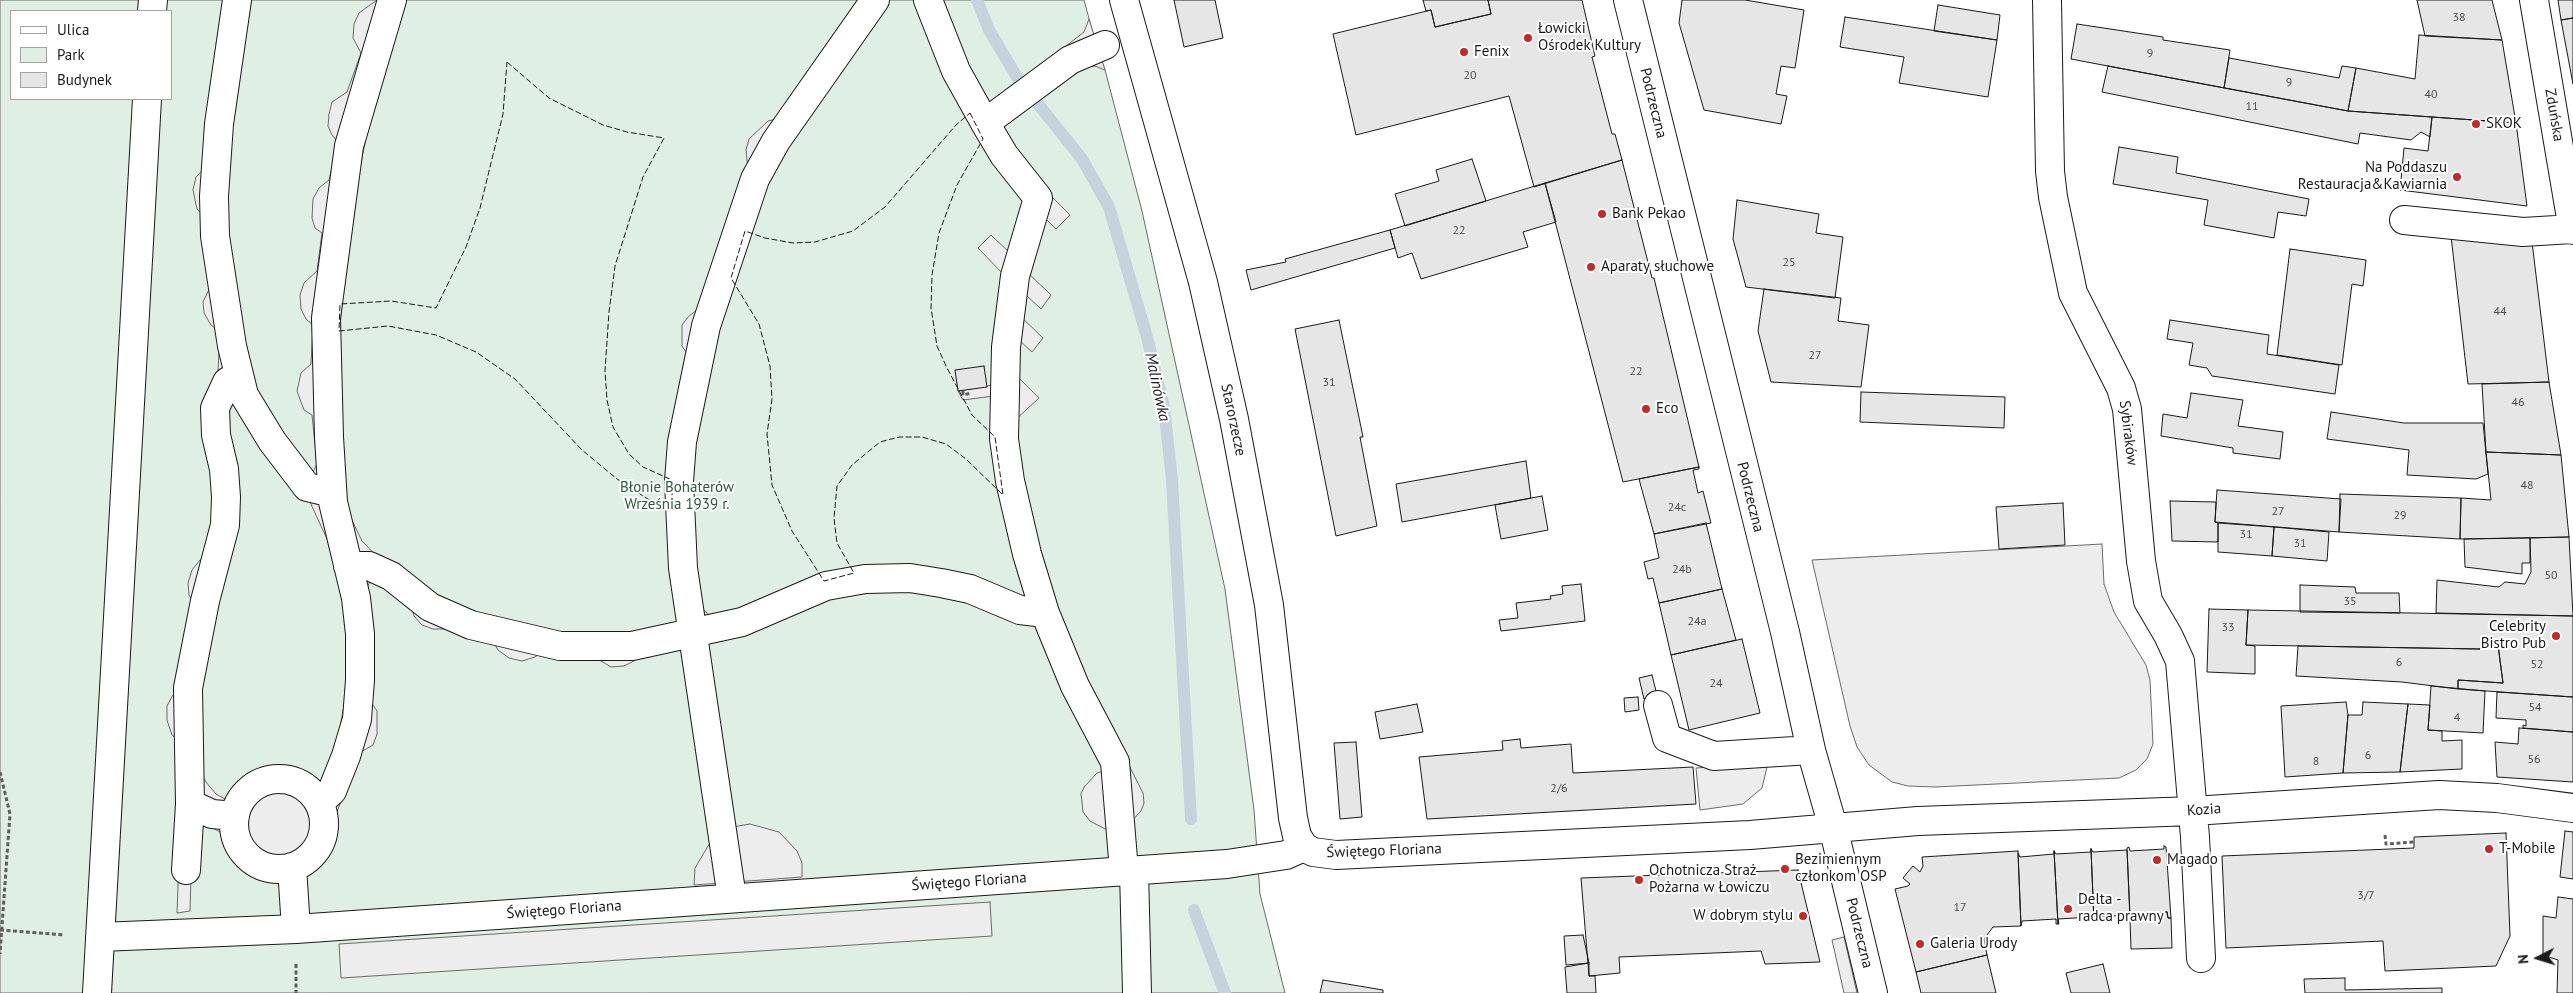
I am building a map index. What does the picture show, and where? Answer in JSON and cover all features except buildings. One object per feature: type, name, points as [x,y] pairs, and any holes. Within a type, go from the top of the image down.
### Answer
[{"type":"street","points":[[237,0],[219,124],[214,196],[215,236],[238,376],[244,395],[272,441],[307,487],[332,493]]},
{"type":"street","points":[[319,803],[332,791],[346,756],[357,719],[360,634],[356,598],[332,493],[326,318],[349,146],[392,0]]},
{"type":"street","points":[[732,898],[683,568],[680,481],[682,442],[706,326],[755,178],[776,141],[875,0]]},
{"type":"street","points":[[928,0],[956,71],[1004,155],[1038,198],[1014,285],[1006,347],[1004,440],[1010,481],[1025,545],[1046,613],[1075,686],[1115,762],[1129,871],[1137,993]]},
{"type":"street","name":"Starorzecze","points":[[1124,0],[1203,282],[1234,419],[1268,605],[1293,818],[1297,836],[1304,847]]},
{"type":"street","name":"Podrzeczna","points":[[1628,0],[1785,632],[1811,750],[1833,828],[1873,993]]},
{"type":"street","name":"Sybiraków","points":[[2047,0],[2050,171],[2053,197],[2073,293],[2121,388],[2127,410],[2141,561],[2148,601],[2168,635],[2180,662],[2193,811],[2201,958]]},
{"type":"street","name":"Zduńska","points":[[2534,0],[2573,230]]},
{"type":"street","points":[[986,123],[1070,60],[1105,45]]},
{"type":"street","points":[[96,993],[147,100]]},
{"type":"street","points":[[2404,220],[2523,232],[2573,230]]},
{"type":"street","points":[[186,870],[190,804],[188,688],[205,601],[225,516],[224,468],[216,436],[215,408],[227,382],[238,376]]},
{"type":"street","points":[[348,566],[369,566],[391,576],[430,607],[471,625],[560,646],[632,646],[760,616],[789,600],[826,586],[865,579],[910,578],[941,583],[970,589],[1020,610],[1046,613]]},
{"type":"street","points":[[1658,705],[1667,738],[1714,756],[1811,750]]},
{"type":"street","points":[[280,779],[296,782],[310,790],[319,803],[324,822],[321,842],[309,858],[292,868],[274,869],[256,864],[243,852],[235,835],[234,816],[240,801],[251,789],[264,781],[280,779]]},
{"type":"street","name":"Kozia","points":[[1833,828],[1918,821],[2193,811],[2439,795],[2497,798],[2573,808]]},
{"type":"street","points":[[190,804],[212,814],[234,816]]},
{"type":"street","name":"Świętego Floriana","points":[[100,937],[296,929],[1227,864],[1286,855],[1304,847],[1313,852],[1336,855],[1750,835],[1833,828]]},
{"type":"street","points":[[292,868],[296,929]]},
{"type":"path","points":[[0,772],[10,814],[0,954]]},
{"type":"path","points":[[2386,844],[2414,842]]},
{"type":"path","points":[[2,931],[100,937]]},
{"type":"green space","name":"Błonie Bohaterów Września 1939 r.","points":[[0,0],[1084,0],[1105,70],[1142,211],[1225,589],[1254,810],[1260,894],[1285,993],[0,993]]},
{"type":"shaded area","points":[[231,0],[244,0],[223,155],[220,233],[239,351],[255,401],[281,443],[306,472],[313,472],[317,464],[312,415],[304,410],[297,391],[301,373],[311,364],[313,325],[306,319],[301,309],[300,295],[304,283],[317,271],[322,233],[315,228],[312,218],[313,199],[319,188],[329,180],[338,142],[328,126],[329,114],[332,102],[347,92],[361,53],[353,38],[354,24],[359,13],[377,0],[405,0],[376,90],[349,220],[338,350],[341,481],[346,508],[362,541],[381,561],[430,599],[466,616],[516,631],[547,638],[573,641],[613,641],[663,632],[676,624],[679,610],[672,547],[672,480],[678,405],[688,355],[682,346],[682,325],[688,317],[703,305],[748,170],[746,150],[749,139],[768,121],[781,118],[862,0],[887,0],[809,108],[766,175],[745,231],[718,322],[697,406],[690,488],[692,568],[699,606],[713,618],[727,618],[754,610],[802,588],[838,577],[854,573],[889,571],[947,578],[1016,601],[1024,601],[1029,595],[1009,520],[997,460],[994,396],[963,400],[958,391],[993,385],[999,315],[1006,277],[978,248],[991,235],[1011,254],[1025,200],[983,139],[948,74],[919,5],[914,0],[938,0],[951,37],[988,107],[1084,32],[1089,19],[1105,70],[1095,66],[1085,67],[1001,129],[1031,176],[1070,215],[1056,229],[1047,220],[1040,221],[1027,272],[1051,295],[1041,309],[1026,295],[1022,295],[1018,314],[1043,338],[1032,352],[1017,338],[1013,372],[1039,398],[1013,422],[1023,502],[1043,580],[1065,639],[1143,793],[1144,803],[1141,811],[1130,823],[1134,854],[1110,855],[1107,830],[1090,821],[1083,812],[1081,793],[1085,786],[1097,773],[1110,769],[1061,676],[1040,626],[966,595],[934,587],[904,583],[850,587],[792,605],[754,625],[714,635],[706,648],[708,672],[732,827],[750,824],[779,832],[797,851],[802,863],[802,877],[694,885],[695,868],[714,836],[687,662],[681,650],[671,645],[643,649],[634,661],[624,666],[611,667],[591,655],[546,649],[535,657],[522,661],[509,658],[498,650],[491,638],[455,624],[445,629],[433,629],[422,625],[414,616],[410,599],[382,578],[371,579],[367,588],[373,648],[370,701],[377,711],[377,734],[373,745],[359,753],[335,817],[331,842],[325,854],[315,865],[302,873],[305,912],[287,913],[284,884],[279,879],[250,870],[238,860],[225,835],[213,828],[202,826],[194,830],[192,841],[190,911],[177,913],[182,778],[181,742],[172,735],[167,720],[167,706],[173,695],[183,688],[196,606],[189,595],[188,583],[192,570],[200,560],[211,555],[218,530],[221,501],[209,415],[211,394],[218,371],[220,332],[211,325],[204,313],[203,302],[214,279],[207,219],[197,209],[193,190],[196,177],[211,161],[218,84]],"holes":[[[232,396],[239,399],[268,444],[310,502],[327,539],[344,599],[348,661],[347,689],[338,738],[319,785],[307,775],[295,770],[271,769],[250,777],[247,788],[234,791],[229,801],[216,794],[206,782],[197,766],[194,707],[206,625],[227,545],[231,515],[231,475],[222,425],[226,402]]]},
{"type":"shaded area","points":[[2102,544],[2104,584],[2114,612],[2146,665],[2150,680],[2153,744],[2147,759],[2136,770],[2119,778],[1935,787],[1908,786],[1892,782],[1869,765],[1857,747],[1850,726],[1812,560]]},
{"type":"shaded area","points":[[1768,763],[1762,788],[1743,804],[1700,810],[1696,768]]},
{"type":"shaded area","points":[[990,902],[992,936],[341,978],[339,944]]},
{"type":"shaded area","points":[[1844,937],[1857,993],[1844,993],[1832,940]]},
{"type":"waterway","name":"Malinówka","points":[[977,0],[989,30],[1018,79],[1082,159],[1109,207],[1147,337],[1164,407],[1172,480],[1191,819]]},
{"type":"waterway","name":"Malinówka","points":[[1194,910],[1225,993]]},
{"type":"fence","points":[[507,62],[549,98],[603,125],[627,132],[664,138],[643,177],[615,266],[609,312],[605,371],[607,400],[613,427],[629,454],[643,467],[672,480],[672,508],[654,503],[617,479],[582,450],[515,379],[476,352],[436,335],[388,326],[339,331],[340,304],[391,301],[436,308],[466,247],[480,208],[503,114],[507,62]]},
{"type":"fence","points":[[970,113],[983,139],[957,185],[939,233],[932,275],[931,308],[937,346],[947,368],[972,415],[995,437],[1003,495],[966,459],[946,444],[922,437],[899,437],[880,442],[852,465],[837,486],[834,518],[837,543],[854,573],[824,581],[792,531],[772,485],[767,434],[772,399],[770,366],[759,324],[731,278],[745,231],[765,238],[793,243],[815,242],[853,231],[885,207],[956,125],[970,113]]},
{"type":"place","name":"Łowicki Ośrodek Kultury","points":[[1528,38]]},
{"type":"place","name":"Fenix","points":[[1464,52]]},
{"type":"place","name":"SKOK","points":[[2476,124]]},
{"type":"place","name":"Na Poddaszu Restauracja&Kawiarnia","points":[[2457,177]]},
{"type":"place","name":"Bank Pekao","points":[[1602,214]]},
{"type":"place","name":"Aparaty słuchowe","points":[[1591,267]]},
{"type":"place","name":"Eco","points":[[1646,409]]},
{"type":"place","name":"Celebrity Bistro Pub","points":[[2556,636]]},
{"type":"place","name":"T-Mobile","points":[[2489,849]]},
{"type":"place","name":"Magado","points":[[2157,860]]},
{"type":"place","name":"Bezimiennym członkom OSP","points":[[1785,869]]},
{"type":"place","name":"Ochotnicza Straż Pożarna w Łowiczu","points":[[1639,880]]},
{"type":"place","name":"Delta - radca prawny","points":[[2068,909]]},
{"type":"place","name":"W dobrym stylu","points":[[1803,916]]},
{"type":"place","name":"Galeria Urody","points":[[1920,944]]}]
